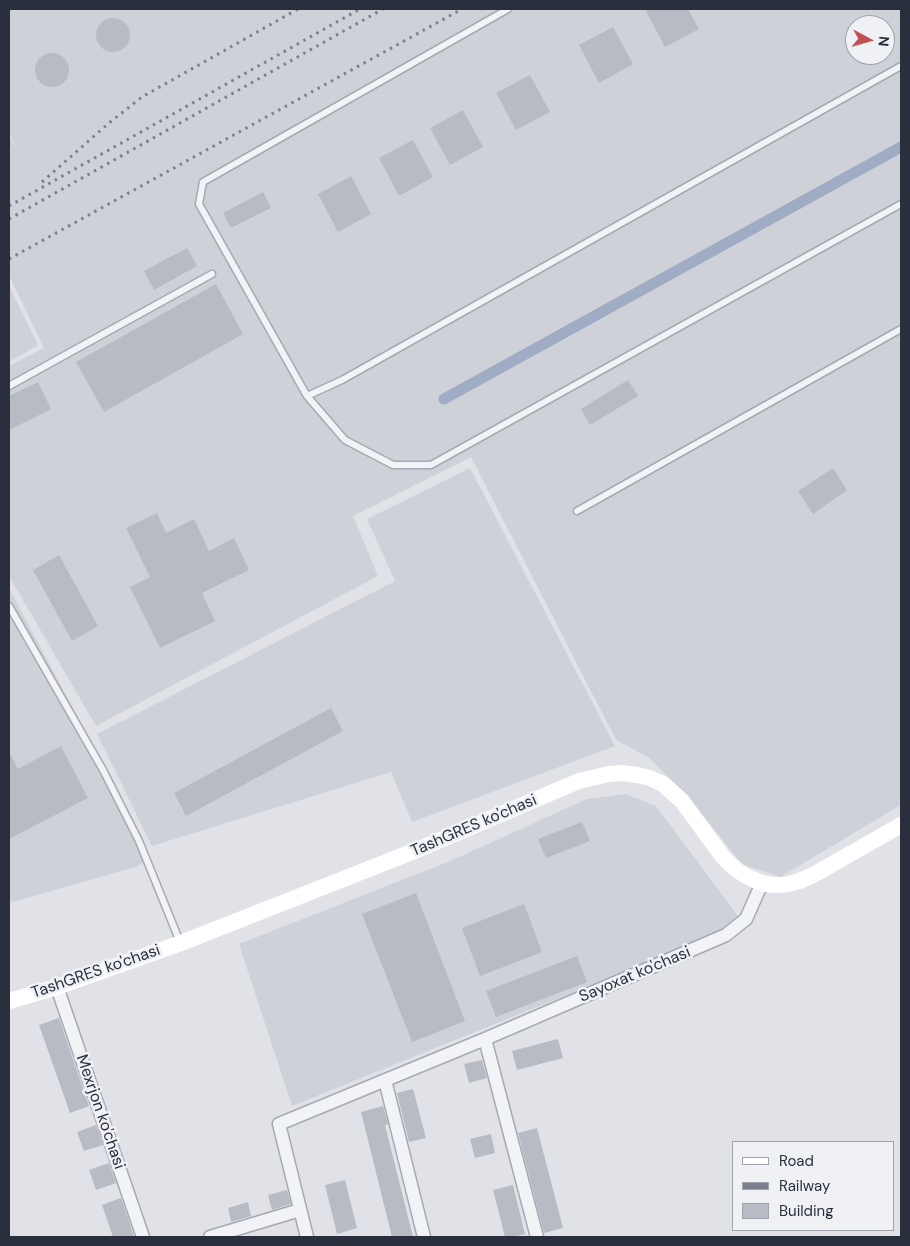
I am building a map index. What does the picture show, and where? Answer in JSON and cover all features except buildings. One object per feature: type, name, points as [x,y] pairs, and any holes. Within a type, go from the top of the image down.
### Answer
[{"type":"main road","name":"TashGRES ko'chasi","points":[[9,1001],[57,987],[181,943],[417,850],[580,782],[609,774],[637,774],[663,784],[682,801],[731,866],[745,876],[762,883],[783,885],[803,880],[901,825]]},
{"type":"street","name":"Sayoxat ko'chasi","points":[[307,1237],[278,1124],[485,1039],[726,935],[746,919],[762,883]]},
{"type":"street","name":"Mexrjon ko'chasi","points":[[57,987],[143,1237]]},
{"type":"street","points":[[485,1039],[537,1237]]},
{"type":"street","points":[[385,1080],[424,1237]]},
{"type":"street","points":[[210,1237],[300,1210]]},
{"type":"lane","points":[[508,9],[203,182],[199,204],[307,396],[345,440],[393,465],[431,466],[901,204]]},
{"type":"lane","points":[[307,396],[342,380],[901,66]]},
{"type":"lane","points":[[9,386],[212,274]]},
{"type":"lane","points":[[577,511],[901,329]]},
{"type":"lane","points":[[9,606],[107,778],[140,841],[181,943]]},
{"type":"shaded area","points":[[9,9],[901,9],[901,805],[780,877],[742,864],[684,792],[648,757],[616,740],[471,457],[353,516],[378,576],[96,726],[9,576],[9,366],[44,348],[9,275],[9,136],[21,156],[9,133]]},
{"type":"shaded area","points":[[9,286],[38,345],[9,362]]},
{"type":"shaded area","points":[[470,468],[615,746],[412,822],[391,772],[152,846],[97,734],[395,581],[367,519]]},
{"type":"shaded area","points":[[9,588],[85,731],[146,861],[135,867],[9,903]]},
{"type":"shaded area","points":[[625,794],[656,806],[741,920],[720,933],[292,1106],[239,944],[448,862],[587,799]]},
{"type":"waterway","points":[[444,399],[901,147]]},
{"type":"railway","points":[[42,182],[109,123],[142,97],[298,9]]},
{"type":"railway","points":[[9,206],[360,9]]},
{"type":"railway","points":[[9,219],[383,9]]},
{"type":"railway","points":[[9,259],[462,9]]}]
